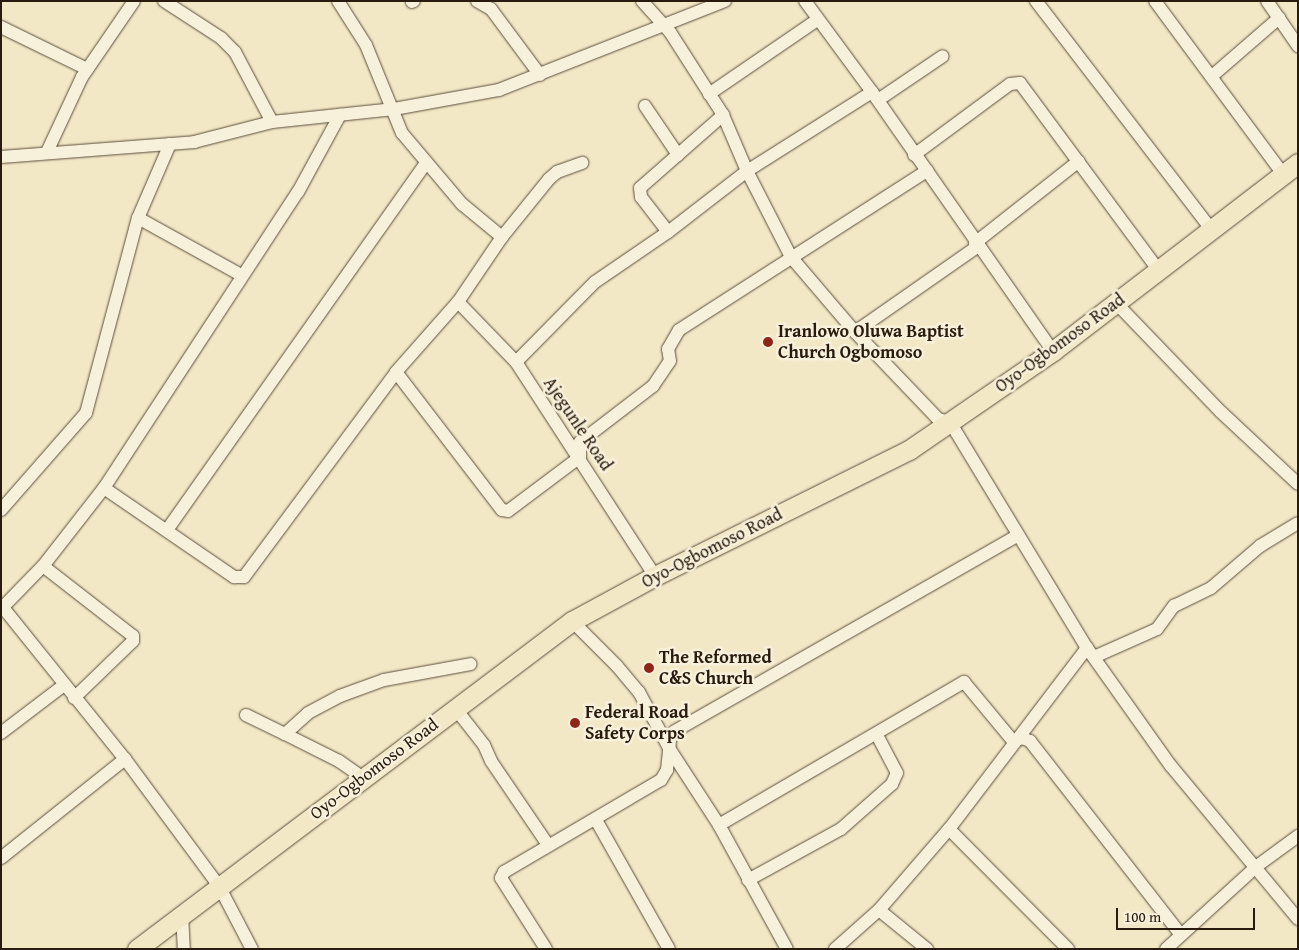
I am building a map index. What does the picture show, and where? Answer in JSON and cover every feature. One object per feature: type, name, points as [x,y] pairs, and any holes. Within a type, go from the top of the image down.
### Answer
[{"type":"highway","name":"Oyo-Ogbomoso Road","points":[[136,949],[572,621],[656,576],[884,465],[950,422],[1053,350],[1159,271],[1211,228],[1290,168]]},
{"type":"street","points":[[47,152],[87,69],[134,1]]},
{"type":"street","points":[[164,1],[220,38],[236,52],[272,122]]},
{"type":"street","points":[[338,1],[366,45],[394,109],[402,133],[425,164],[462,204],[502,237]]},
{"type":"street","points":[[477,1],[495,5],[540,75]]},
{"type":"street","points":[[642,1],[664,24],[723,114],[747,170],[791,257],[855,332],[938,419],[950,422],[1091,652],[1171,766],[1257,866],[1298,918]]},
{"type":"street","points":[[1,157],[194,142],[272,122],[394,109],[499,90],[725,1]]},
{"type":"street","points":[[804,1],[875,96],[975,243],[1053,350]]},
{"type":"street","points":[[1036,1],[1211,228]]},
{"type":"street","points":[[1267,1],[1298,46]]},
{"type":"street","points":[[1156,2],[1212,76],[1290,168]]},
{"type":"street","points":[[1212,76],[1279,18]]},
{"type":"street","points":[[710,94],[817,20]]},
{"type":"street","points":[[1,27],[87,69]]},
{"type":"street","points":[[516,362],[585,290],[668,232],[747,170],[943,56]]},
{"type":"street","points":[[914,155],[1010,84],[1020,83],[1159,271]]},
{"type":"street","points":[[645,106],[678,155]]},
{"type":"street","points":[[668,232],[639,193],[640,188],[723,114]]},
{"type":"street","points":[[252,949],[219,886],[125,759],[63,686],[2,607],[43,566],[104,488],[241,275],[298,192],[340,115]]},
{"type":"street","points":[[1,510],[86,412],[138,218],[170,144]]},
{"type":"street","points":[[975,243],[1079,161]]},
{"type":"street","points":[[104,488],[234,577],[244,577],[396,372],[458,302],[502,237],[557,172],[582,163]]},
{"type":"street","points":[[168,530],[425,164]]},
{"type":"street","points":[[396,372],[502,510],[514,508],[580,457],[580,442],[653,386],[665,373],[670,361],[668,349],[679,330],[791,257],[928,172]]},
{"type":"street","points":[[138,218],[241,275]]},
{"type":"street","points":[[855,332],[977,247],[975,243]]},
{"type":"street","name":"Ajegunle Road","points":[[458,302],[516,362],[580,457],[656,576]]},
{"type":"street","points":[[1116,302],[1221,412],[1298,484]]},
{"type":"street","points":[[841,947],[879,910],[949,829],[1013,741],[1091,652],[1157,629],[1174,606],[1211,588],[1260,546],[1298,522]]},
{"type":"street","points":[[546,949],[501,878],[504,872],[548,845],[596,820],[661,780],[667,770],[669,748],[675,732],[1018,535]]},
{"type":"street","points":[[43,566],[133,636],[133,640],[74,698]]},
{"type":"street","points":[[572,621],[617,666],[639,692],[669,748],[719,825],[787,949]]},
{"type":"street","points":[[286,734],[308,713],[340,696],[384,680],[471,664]]},
{"type":"street","points":[[719,825],[877,735],[964,682],[1013,741]]},
{"type":"street","points":[[1,733],[63,686]]},
{"type":"street","points":[[455,708],[484,745],[490,761],[548,845]]},
{"type":"street","points":[[246,715],[339,761],[363,778]]},
{"type":"street","points":[[748,880],[841,829],[892,784],[897,773],[877,735]]},
{"type":"street","points":[[1013,741],[1022,738],[1030,741],[1180,934]]},
{"type":"street","points":[[1,858],[125,759]]},
{"type":"street","points":[[596,820],[669,949]]},
{"type":"street","points":[[949,829],[1068,949]]},
{"type":"street","points":[[1166,949],[1180,934],[1257,866],[1298,836]]},
{"type":"street","points":[[879,910],[927,949]]},
{"type":"street","points":[[182,914],[184,949]]},
{"type":"place","name":"Iranlowo Oluwa Baptist Church Ogbomoso","points":[[768,342]]},
{"type":"place","name":"The Reformed C&S Church","points":[[649,668]]},
{"type":"place","name":"Federal Road Safety Corps","points":[[575,723]]}]
